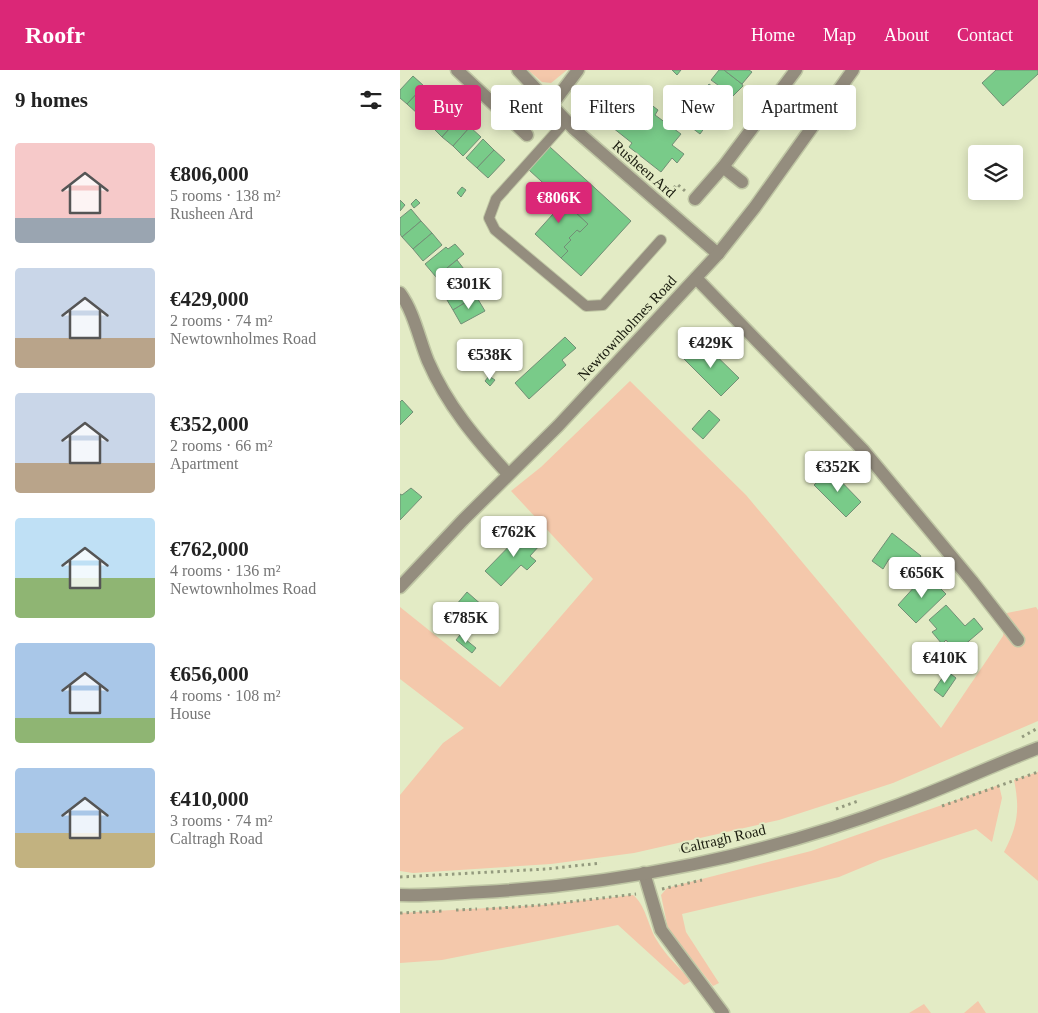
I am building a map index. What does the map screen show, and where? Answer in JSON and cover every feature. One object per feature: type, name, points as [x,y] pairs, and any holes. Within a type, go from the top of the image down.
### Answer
[{"type":"street","points":[[457,70],[527,136]]},
{"type":"street","name":"Rusheen Ard","points":[[518,70],[532,85]]},
{"type":"street","points":[[561,93],[578,70]]},
{"type":"street","name":"Rusheen Ard","points":[[695,199],[723,167],[796,70]]},
{"type":"street","name":"Newtownholmes Road","points":[[400,587],[508,474],[558,426],[718,254],[755,207],[853,70]]},
{"type":"street","name":"Rusheen Ard","points":[[561,116],[718,254]]},
{"type":"street","points":[[723,167],[742,182]]},
{"type":"street","points":[[696,278],[864,451],[972,581],[1018,640]]},
{"type":"street","points":[[400,293],[428,362],[446,398],[474,437],[508,474]]},
{"type":"street","name":"Caltragh Road","points":[[400,895],[543,888],[644,872],[730,855],[813,833],[897,806],[1038,748]]},
{"type":"street","points":[[644,872],[660,930],[723,1013]]},
{"type":"lane","points":[[566,121],[496,198],[489,218],[494,230],[586,306],[603,305],[661,240]]},
{"type":"path","points":[[661,204],[677,184],[695,199]]},
{"type":"path","points":[[1015,740],[1038,728]]},
{"type":"path","points":[[834,810],[862,800]]},
{"type":"path","points":[[677,850],[714,842]]},
{"type":"path","points":[[400,877],[546,869],[603,863]]},
{"type":"shaded area","points":[[528,70],[567,70],[551,83],[542,82]]},
{"type":"shaded area","points":[[630,381],[746,495],[941,728],[1003,636],[1007,613],[1036,607],[1038,610],[1038,721],[893,783],[779,820],[634,853],[551,864],[413,873],[400,871],[400,795],[443,743],[464,728],[400,679],[400,607],[500,687],[593,579],[511,491],[541,467]]},
{"type":"shaded area","points":[[1038,772],[1038,881],[1004,852],[1015,825],[1017,800],[1014,780]]},
{"type":"shaded area","points":[[999,785],[1002,798],[992,842],[976,829],[880,860],[839,877],[682,914],[686,932],[719,983],[713,986],[668,929],[661,895],[667,888],[811,851]]},
{"type":"shaded area","points":[[633,895],[641,904],[660,945],[691,981],[684,985],[618,925],[442,960],[400,963],[400,913],[542,905]]},
{"type":"shaded area","points":[[978,1001],[986,1013],[964,1013]]},
{"type":"shaded area","points":[[924,1004],[931,1013],[909,1013]]},
{"type":"building","points":[[672,70],[681,70],[677,75]]},
{"type":"building","points":[[719,70],[724,70],[743,86],[733,96],[733,85],[718,85],[711,80]]},
{"type":"building","points":[[724,70],[749,70],[752,72],[742,84]]},
{"type":"building","points":[[996,70],[1038,70],[1038,74],[1003,106],[982,83]]},
{"type":"building","points":[[413,76],[423,85],[415,85],[415,96],[407,104],[400,98],[400,90]]},
{"type":"building","points":[[415,96],[415,111],[407,104]]},
{"type":"building","points":[[653,106],[658,110],[655,115],[663,121],[663,130],[676,130],[681,134],[672,145],[684,154],[677,163],[672,158],[661,172],[629,147],[632,143],[616,130],[653,130]]},
{"type":"building","points":[[435,130],[448,130],[442,137]]},
{"type":"building","points":[[448,130],[467,130],[453,146],[442,137]]},
{"type":"building","points":[[467,130],[473,130],[481,137],[463,156],[453,146]]},
{"type":"building","points":[[695,130],[703,130],[700,134]]},
{"type":"building","points":[[483,139],[494,150],[477,168],[466,158]]},
{"type":"building","points":[[550,147],[631,221],[581,276],[561,258],[568,251],[564,247],[571,240],[569,238],[577,230],[580,232],[588,224],[529,170]]},
{"type":"building","points":[[494,150],[505,160],[488,178],[477,168]]},
{"type":"building","points":[[462,187],[466,190],[461,197],[457,193]]},
{"type":"building","points":[[551,190],[588,224],[580,232],[577,230],[569,238],[571,240],[564,247],[568,251],[561,258],[535,234],[553,214],[540,201]]},
{"type":"building","points":[[416,199],[420,203],[414,208],[411,204]]},
{"type":"building","points":[[400,200],[405,205],[400,211]]},
{"type":"building","points":[[411,209],[421,221],[402,237],[400,234],[400,218]]},
{"type":"building","points":[[421,221],[432,233],[413,249],[402,237]]},
{"type":"building","points":[[432,233],[442,245],[423,261],[413,249]]},
{"type":"building","points":[[455,244],[464,254],[436,277],[425,264],[446,247],[448,249]]},
{"type":"building","points":[[457,260],[467,273],[446,290],[436,277]]},
{"type":"building","points":[[467,282],[476,296],[453,310],[444,295]]},
{"type":"building","points":[[476,296],[485,311],[461,324],[453,310]]},
{"type":"building","points":[[565,337],[576,348],[562,360],[566,365],[529,399],[515,383]]},
{"type":"building","points":[[701,341],[739,378],[721,396],[684,359]]},
{"type":"building","points":[[489,376],[495,380],[490,386],[485,381]]},
{"type":"building","points":[[402,400],[413,412],[400,425],[400,402]]},
{"type":"building","points":[[709,410],[720,420],[703,439],[692,429]]},
{"type":"building","points":[[830,470],[861,502],[846,517],[814,485]]},
{"type":"building","points":[[411,488],[422,497],[400,520],[400,494],[402,495]]},
{"type":"building","points":[[525,530],[540,545],[530,556],[536,561],[527,570],[521,565],[501,586],[485,571]]},
{"type":"building","points":[[892,533],[921,556],[909,573],[889,559],[883,569],[872,561]]},
{"type":"building","points":[[926,574],[946,594],[916,623],[898,605]]},
{"type":"building","points":[[467,592],[483,606],[472,619],[480,626],[474,632],[466,626],[460,632],[442,616],[448,609],[451,611]]},
{"type":"building","points":[[946,605],[965,626],[974,618],[983,629],[956,652],[946,640],[942,644],[932,632],[937,629],[929,620]]},
{"type":"building","points":[[460,635],[476,648],[472,653],[456,640]]},
{"type":"building","points":[[947,671],[956,678],[943,697],[934,690]]}]
